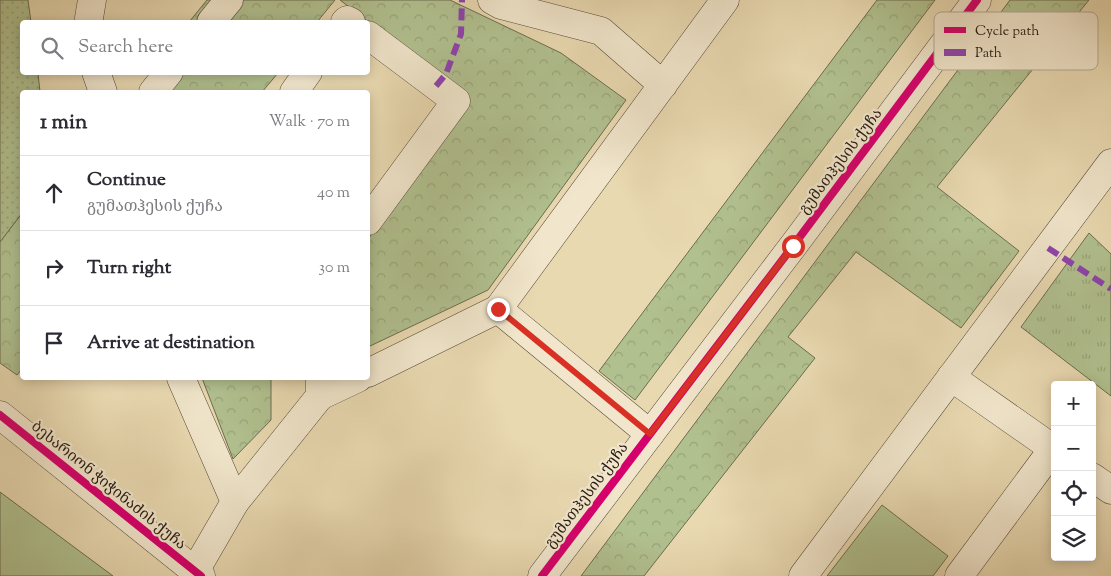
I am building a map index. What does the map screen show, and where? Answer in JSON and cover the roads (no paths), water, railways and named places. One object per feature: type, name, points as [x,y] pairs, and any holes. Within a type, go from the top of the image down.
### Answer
[{"type":"street","points":[[89,20],[92,0]]},
{"type":"street","points":[[212,20],[229,0]]},
{"type":"street","points":[[492,0],[501,5],[601,32],[663,84]]},
{"type":"street","points":[[370,372],[498,309],[725,0]]},
{"type":"street","name":"გუმათჰესის ქუჩა","points":[[968,12],[977,0]]},
{"type":"street","points":[[370,36],[456,101],[370,218]]},
{"type":"street","name":"გუმათჰესის ქუჩა","points":[[542,576],[934,57]]},
{"type":"street","points":[[97,75],[102,90]]},
{"type":"street","points":[[155,90],[167,75]]},
{"type":"street","points":[[295,90],[306,75]]},
{"type":"street","points":[[803,576],[1111,163]]},
{"type":"street","points":[[498,309],[650,434]]},
{"type":"street","points":[[952,377],[1051,448]]},
{"type":"street","points":[[182,380],[235,502]]},
{"type":"street","points":[[198,573],[235,502],[320,387],[350,380]]},
{"type":"street","name":"ბესარიონ ჭიჭინაძის ქუჩა","points":[[0,415],[198,573]]},
{"type":"street","points":[[959,576],[1051,454]]},
{"type":"street","points":[[1096,480],[1111,490]]}]
